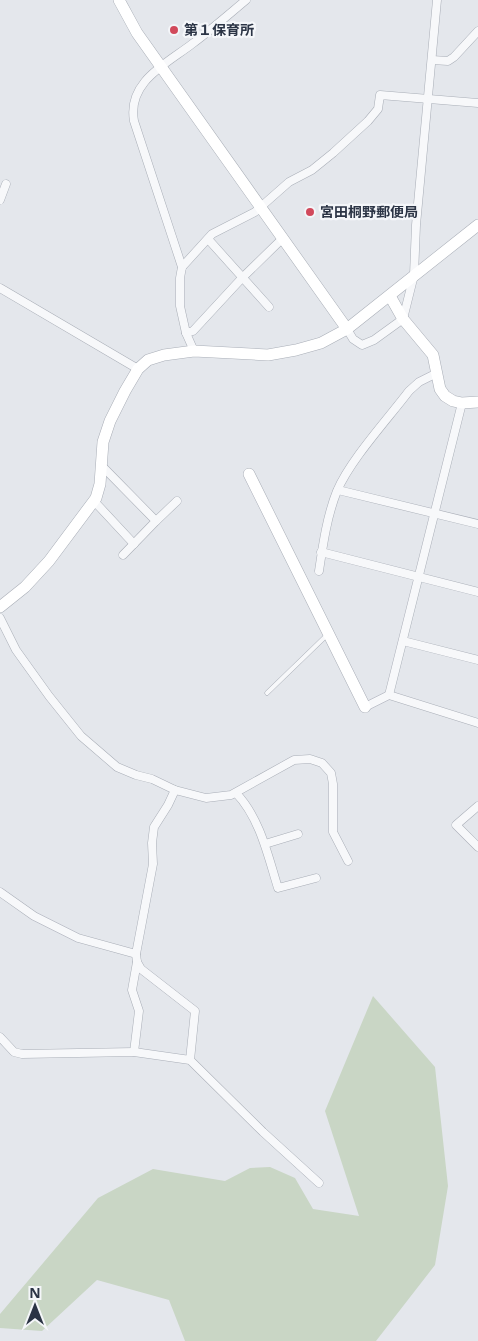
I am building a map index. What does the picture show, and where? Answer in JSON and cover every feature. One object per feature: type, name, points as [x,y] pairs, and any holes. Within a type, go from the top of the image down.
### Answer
[{"type":"street","points":[[119,0],[137,33],[160,66],[353,339],[362,345],[374,340],[403,319],[414,274],[416,225],[437,0]]},
{"type":"street","points":[[194,351],[186,333],[180,306],[182,267],[134,121],[132,105],[151,73],[193,44],[246,0]]},
{"type":"street","points":[[432,60],[448,61],[454,58],[478,33]]},
{"type":"street","points":[[182,267],[208,239],[222,228],[261,208],[289,182],[312,170],[368,121],[378,109],[380,95],[478,102]]},
{"type":"street","points":[[0,200],[6,184]]},
{"type":"street","points":[[0,607],[26,587],[49,561],[94,501],[100,484],[104,442],[110,422],[138,369],[148,360],[164,355],[194,351],[268,356],[320,342],[347,329],[478,225]]},
{"type":"street","points":[[186,333],[193,331],[282,238]]},
{"type":"street","points":[[208,239],[269,306]]},
{"type":"street","points":[[0,288],[138,369]]},
{"type":"street","points":[[390,296],[403,319],[433,355],[440,389],[445,396],[453,401],[462,403],[478,402]]},
{"type":"street","points":[[319,571],[321,552],[332,506],[338,490],[353,464],[409,391],[419,382],[436,373]]},
{"type":"street","points":[[390,695],[462,403]]},
{"type":"street","points":[[102,466],[156,521]]},
{"type":"street","points":[[249,474],[365,707],[390,695],[478,723]]},
{"type":"street","points":[[338,490],[478,524]]},
{"type":"street","points":[[94,501],[134,544]]},
{"type":"street","points":[[123,555],[177,501]]},
{"type":"street","points":[[321,552],[478,592]]},
{"type":"street","points":[[0,618],[16,650],[49,696],[81,736],[117,767],[152,779],[175,790],[206,798],[222,797],[236,793],[294,760],[310,758],[322,763],[331,773],[334,832],[348,861]]},
{"type":"street","points":[[404,641],[478,660]]},
{"type":"street","points":[[134,1052],[140,1011],[132,990],[153,864],[152,844],[154,827],[175,790]]},
{"type":"street","points":[[236,793],[245,802],[264,844],[278,888],[316,878]]},
{"type":"street","points":[[478,806],[456,824],[478,847]]},
{"type":"street","points":[[264,844],[298,834]]},
{"type":"street","points":[[0,892],[34,916],[78,938],[137,958]]},
{"type":"street","points":[[137,958],[141,969],[195,1011],[190,1060]]},
{"type":"street","points":[[0,1037],[14,1052],[22,1054],[134,1052],[190,1060],[263,1132],[319,1183]]},
{"type":"lane","points":[[267,693],[329,633]]},
{"type":"green space","points":[[373,996],[435,1067],[448,1186],[435,1265],[376,1341],[185,1341],[169,1300],[97,1280],[42,1331],[0,1328],[0,1314],[98,1198],[153,1169],[225,1181],[250,1168],[270,1167],[295,1178],[313,1209],[359,1216],[325,1111]]},
{"type":"place","name":"第１保育所","points":[[174,30]]},
{"type":"place","name":"宮田桐野郵便局","points":[[310,212]]}]
